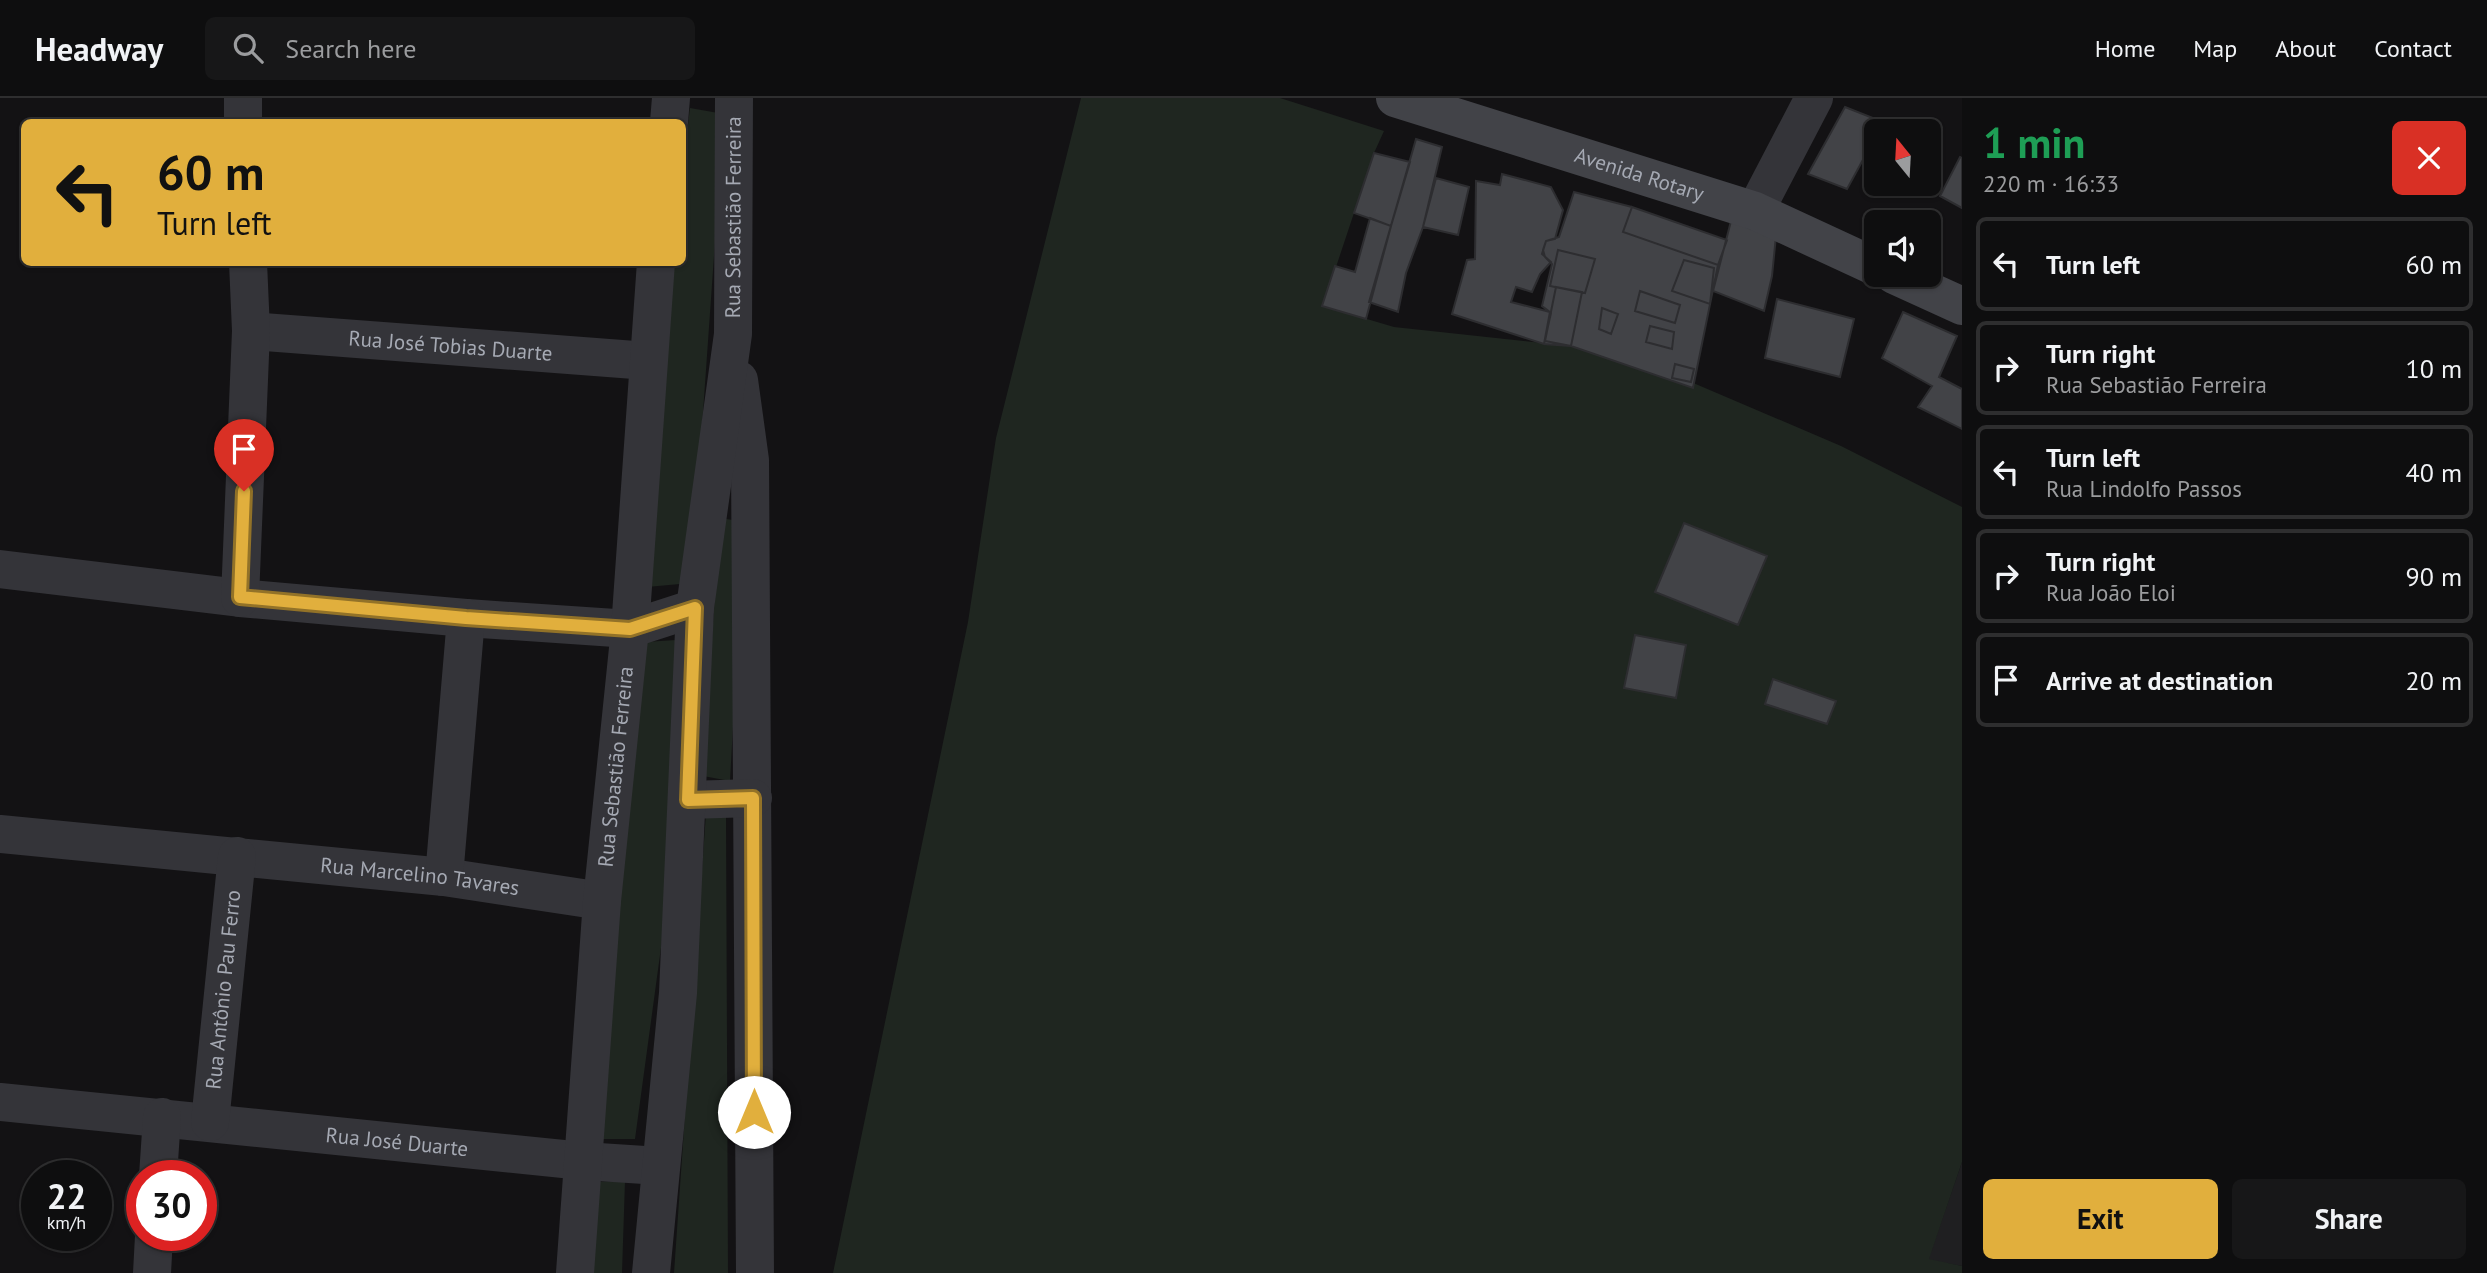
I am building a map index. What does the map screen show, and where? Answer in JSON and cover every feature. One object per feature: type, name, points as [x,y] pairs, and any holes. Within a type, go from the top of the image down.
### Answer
[{"type":"main road","name":"Avenida Rotary","points":[[1395,98],[1755,211],[1864,261]]},
{"type":"main road","points":[[1920,287],[1962,306]]},
{"type":"street","points":[[243,98],[243,119]]},
{"type":"street","points":[[668,119],[671,98]]},
{"type":"street","name":"Rua Sebastião Ferreira","points":[[651,1273],[678,993],[695,608],[733,334],[734,98]]},
{"type":"street","points":[[1755,211],[1814,98]]},
{"type":"street","points":[[240,597],[251,331],[248,266]]},
{"type":"street","name":"Rua Sebastião Ferreira","points":[[575,1273],[602,901],[630,629],[656,266]]},
{"type":"street","name":"Rua José Tobias Duarte","points":[[251,331],[648,361]]},
{"type":"street","name":"Rua Sebastião Ferreira","points":[[733,334],[750,460],[755,1273]]},
{"type":"street","points":[[0,569],[240,597],[466,618],[630,629],[695,608]]},
{"type":"street","points":[[444,877],[466,618]]},
{"type":"street","points":[[688,800],[753,798]]},
{"type":"street","name":"Rua Marcelino Tavares","points":[[0,834],[444,877],[602,901]]},
{"type":"street","name":"Rua Antônio Pau Ferro","points":[[210,1122],[237,856]]},
{"type":"street","name":"Rua José Duarte","points":[[0,1102],[660,1167]]},
{"type":"street","points":[[159,1160],[162,1117]]},
{"type":"street","points":[[152,1273],[153,1251]]},
{"type":"shaded area","points":[[1081,98],[1280,98],[1384,131],[1374,153],[1323,306],[1394,327],[1571,346],[1691,382],[1841,446],[1962,507],[1962,1162],[1929,1259],[1962,1266],[1962,1273],[833,1273],[968,622],[996,438]]},
{"type":"shaded area","points":[[690,108],[724,114],[691,583],[647,587],[673,266],[686,266],[686,140]]},
{"type":"shaded area","points":[[720,518],[739,521],[738,636],[730,781],[703,776]]},
{"type":"shaded area","points":[[676,640],[671,874],[635,1139],[597,1139],[645,642]]},
{"type":"shaded area","points":[[706,813],[726,814],[728,1273],[674,1273]]},
{"type":"shaded area","points":[[1962,1162],[1962,1266],[1928,1260]]},
{"type":"shaded area","points":[[625,1181],[622,1273],[587,1273],[590,1182]]},
{"type":"building","points":[[1845,107],[1875,119],[1864,119],[1864,158],[1847,189],[1808,174]]},
{"type":"building","points":[[1416,139],[1442,147],[1423,227],[1406,273],[1398,312],[1369,302]]},
{"type":"building","points":[[1374,153],[1410,162],[1391,226],[1354,213]]},
{"type":"building","points":[[1960,157],[1962,158],[1962,208],[1940,196]]},
{"type":"building","points":[[1502,174],[1551,187],[1563,210],[1555,239],[1546,241],[1542,254],[1551,262],[1540,274],[1532,292],[1516,287],[1511,302],[1550,312],[1544,344],[1452,314],[1467,260],[1475,259],[1476,181],[1500,185]]},
{"type":"building","points":[[1436,178],[1469,187],[1458,235],[1423,227]]},
{"type":"building","points":[[1574,192],[1632,207],[1727,240],[1718,265],[1693,388],[1571,346],[1544,344],[1551,313],[1542,306],[1552,264],[1545,257],[1543,250],[1546,241],[1559,237]]},
{"type":"building","points":[[1632,207],[1727,240],[1718,265],[1623,232]]},
{"type":"building","points":[[1370,218],[1391,226],[1366,319],[1322,306],[1335,266],[1355,272]]},
{"type":"building","points":[[1731,221],[1776,236],[1772,276],[1764,311],[1713,291]]},
{"type":"building","points":[[1558,250],[1595,259],[1585,293],[1550,286]]},
{"type":"building","points":[[1684,260],[1714,268],[1710,304],[1672,291]]},
{"type":"building","points":[[1556,287],[1582,292],[1571,346],[1545,341]]},
{"type":"building","points":[[1640,291],[1680,305],[1675,323],[1635,311]]},
{"type":"building","points":[[1777,299],[1854,319],[1840,377],[1765,358]]},
{"type":"building","points":[[1602,308],[1618,314],[1611,334],[1599,329]]},
{"type":"building","points":[[1903,312],[1957,336],[1939,377],[1962,389],[1962,429],[1918,407],[1932,386],[1882,358]]},
{"type":"building","points":[[1650,326],[1674,332],[1672,349],[1646,342]]},
{"type":"building","points":[[1675,364],[1694,369],[1691,382],[1672,378]]},
{"type":"building","points":[[1684,523],[1767,556],[1738,625],[1655,592]]},
{"type":"building","points":[[1635,635],[1686,645],[1676,698],[1624,688]]},
{"type":"building","points":[[1773,679],[1836,701],[1827,724],[1765,704]]},
{"type":"route","points":[[244,491],[240,597],[466,618],[630,629],[695,608],[688,800],[753,798],[754,1112]]}]
